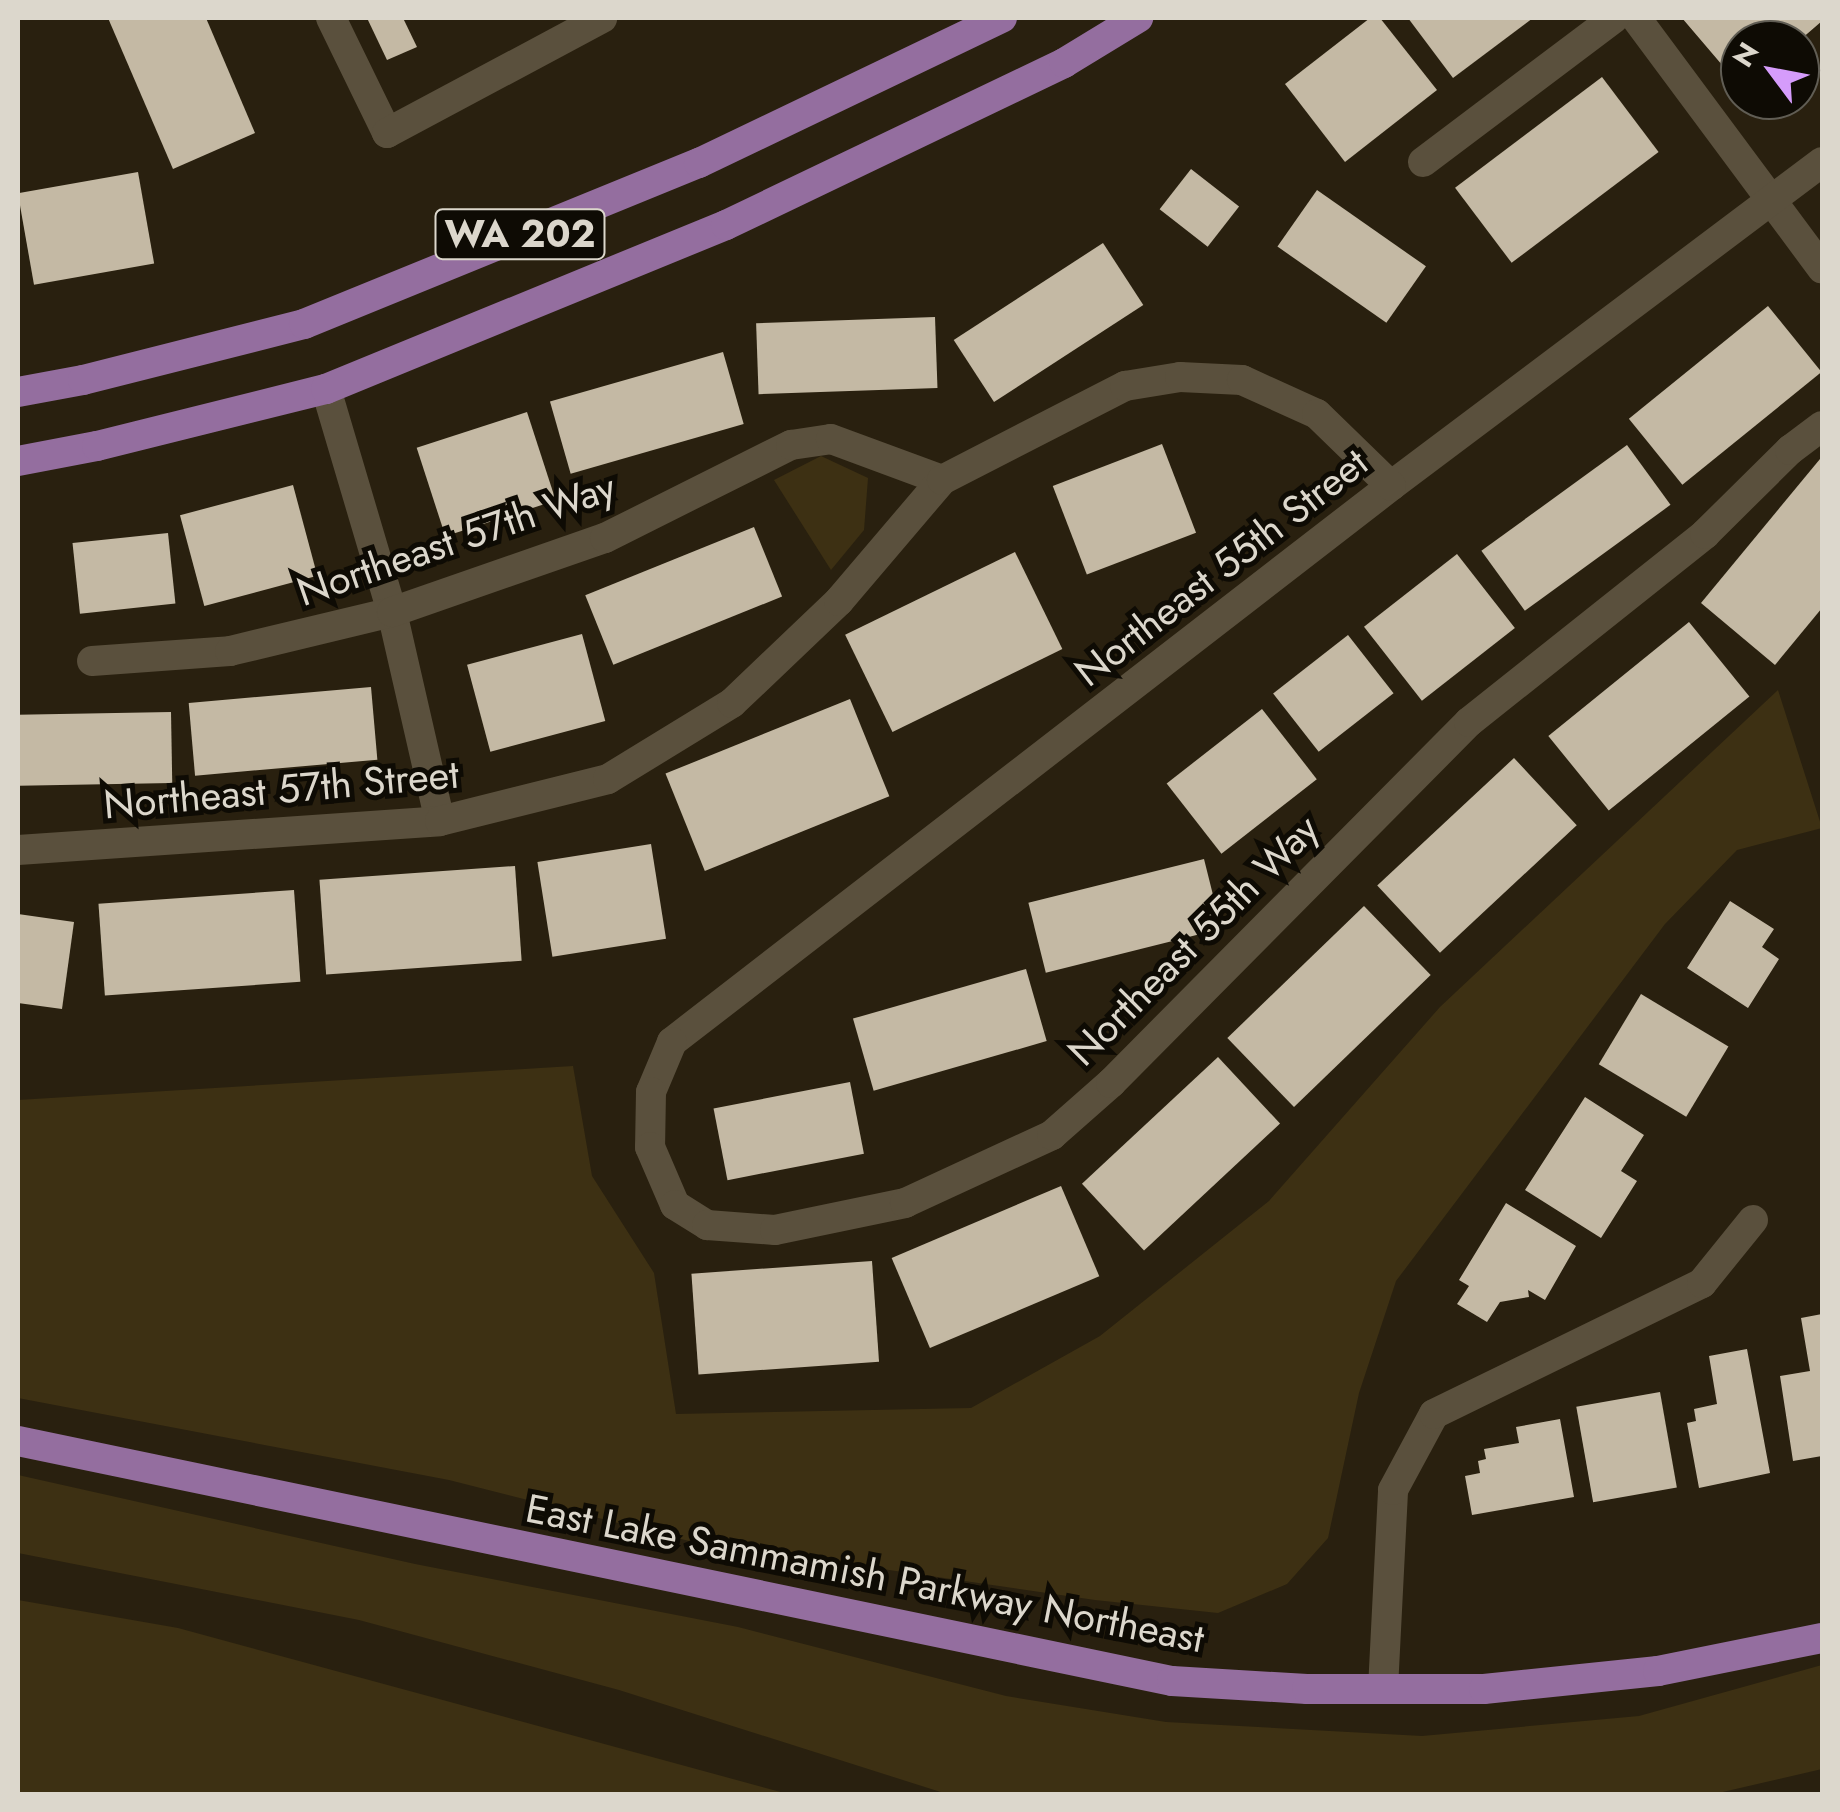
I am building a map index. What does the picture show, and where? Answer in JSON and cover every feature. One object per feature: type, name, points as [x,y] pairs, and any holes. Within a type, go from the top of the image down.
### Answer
[{"type":"main road","name":"WA 202","points":[[18,392],[83,380],[304,324],[699,163],[1002,18]]},
{"type":"main road","name":"WA 202","points":[[18,460],[98,446],[326,388],[726,225],[1064,62],[1138,18]]},
{"type":"main road","name":"East Lake Sammamish Parkway Northeast","points":[[18,1442],[1172,1681],[1484,1689],[1650,1672],[1822,1638]]},
{"type":"street","points":[[331,18],[387,133],[602,18]]},
{"type":"street","points":[[1423,162],[1614,18]]},
{"type":"street","points":[[1636,18],[1822,268]]},
{"type":"street","name":"Northeast 55th Street","points":[[672,1042],[1391,486],[1774,203],[1822,162]]},
{"type":"street","name":"Northeast 57th Street","points":[[18,850],[440,821],[608,780],[732,702],[839,601],[942,480],[1125,386],[1180,377],[1242,380],[1318,414],[1391,486]]},
{"type":"street","points":[[326,388],[392,612],[440,821]]},
{"type":"street","name":"Northeast 55th Way","points":[[672,1042],[651,1092],[650,1147],[675,1205],[707,1225],[776,1230],[905,1204],[1052,1135],[1111,1083],[1469,722],[1705,534],[1790,450],[1822,426]]},
{"type":"street","name":"Northeast 57th Way","points":[[92,662],[230,651],[392,612],[605,538],[791,446],[831,439],[942,480]]},
{"type":"street","points":[[1383,1689],[1393,1490],[1434,1414],[1702,1282],[1753,1220]]},
{"type":"shaded area","points":[[821,456],[868,478],[864,530],[831,570],[774,480]]},
{"type":"shaded area","points":[[1778,690],[1822,828],[1737,850],[1665,924],[1396,1281],[1359,1393],[1328,1538],[1287,1584],[1218,1613],[1095,1600],[689,1541],[449,1480],[18,1398],[18,1100],[573,1066],[592,1176],[654,1273],[676,1414],[971,1408],[1100,1336],[1269,1201],[1440,1007]]},
{"type":"shaded area","points":[[18,1475],[415,1564],[738,1627],[1006,1696],[1166,1722],[1422,1736],[1639,1716],[1822,1665],[1822,1769],[1714,1794],[947,1794],[619,1690],[359,1620],[18,1553]]},
{"type":"shaded area","points":[[18,1600],[178,1628],[788,1794],[18,1794]]},
{"type":"building","points":[[108,18],[206,18],[255,133],[173,169]]},
{"type":"building","points":[[367,18],[403,18],[417,47],[387,60]]},
{"type":"building","points":[[1370,18],[1380,18],[1437,90],[1345,162],[1285,84]]},
{"type":"building","points":[[1408,18],[1533,18],[1453,78]]},
{"type":"building","points":[[1682,18],[1822,18],[1820,23],[1720,20],[1720,63]]},
{"type":"building","points":[[1602,77],[1659,152],[1512,263],[1455,188]]},
{"type":"building","points":[[1191,169],[1239,207],[1208,247],[1160,209]]},
{"type":"building","points":[[138,172],[154,264],[34,285],[18,193]]},
{"type":"building","points":[[1317,190],[1426,266],[1386,323],[1277,247]]},
{"type":"building","points":[[1103,243],[1143,305],[994,402],[954,340]]},
{"type":"building","points":[[1768,306],[1821,372],[1682,485],[1629,419]]},
{"type":"building","points":[[935,317],[937,388],[759,394],[756,323]]},
{"type":"building","points":[[723,352],[744,424],[571,474],[550,402]]},
{"type":"building","points":[[527,412],[556,500],[445,536],[417,448]]},
{"type":"building","points":[[1162,444],[1196,533],[1087,575],[1053,486]]},
{"type":"building","points":[[1627,445],[1670,505],[1525,611],[1481,551]]},
{"type":"building","points":[[1820,459],[1822,608],[1775,665],[1701,603]]},
{"type":"building","points":[[293,485],[317,576],[204,606],[180,515]]},
{"type":"building","points":[[754,527],[782,597],[613,665],[585,595]]},
{"type":"building","points":[[168,533],[175,604],[80,614],[73,543]]},
{"type":"building","points":[[1015,552],[1062,649],[892,732],[845,635]]},
{"type":"building","points":[[1457,554],[1515,628],[1422,701],[1364,627]]},
{"type":"building","points":[[1689,622],[1749,697],[1609,811],[1548,736]]},
{"type":"building","points":[[582,634],[605,721],[490,752],[467,665]]},
{"type":"building","points":[[1348,635],[1394,693],[1319,752],[1273,693]]},
{"type":"building","points":[[371,687],[377,760],[195,776],[189,703]]},
{"type":"building","points":[[850,699],[889,796],[705,871],[665,774]]},
{"type":"building","points":[[1262,709],[1317,779],[1221,854],[1167,783]]},
{"type":"building","points":[[171,712],[172,783],[19,786],[18,715]]},
{"type":"building","points":[[1514,758],[1577,825],[1440,953],[1377,886]]},
{"type":"building","points":[[651,844],[666,939],[552,957],[537,862]]},
{"type":"building","points":[[1204,859],[1221,929],[1046,973],[1028,903]]},
{"type":"building","points":[[515,866],[522,961],[326,974],[319,880]]},
{"type":"building","points":[[294,890],[300,982],[105,995],[98,904]]},
{"type":"building","points":[[1730,901],[1774,929],[1762,947],[1779,959],[1748,1008],[1687,968]]},
{"type":"building","points":[[1364,906],[1431,975],[1294,1107],[1227,1038]]},
{"type":"building","points":[[18,914],[74,922],[62,1009],[18,1003]]},
{"type":"building","points":[[1026,969],[1047,1041],[874,1091],[853,1019]]},
{"type":"building","points":[[1641,994],[1728,1047],[1686,1117],[1599,1064]]},
{"type":"building","points":[[1218,1057],[1280,1124],[1144,1250],[1082,1184]]},
{"type":"building","points":[[850,1082],[864,1154],[727,1180],[714,1109]]},
{"type":"building","points":[[1585,1097],[1644,1135],[1621,1171],[1637,1181],[1601,1238],[1525,1190]]},
{"type":"building","points":[[1061,1186],[1099,1276],[930,1348],[892,1258]]},
{"type":"building","points":[[1506,1203],[1576,1246],[1545,1300],[1528,1290],[1529,1297],[1500,1302],[1487,1322],[1457,1304],[1469,1286],[1459,1280]]},
{"type":"building","points":[[872,1261],[879,1362],[698,1374],[691,1274]]},
{"type":"building","points":[[1822,1314],[1822,1456],[1793,1461],[1780,1376],[1810,1371],[1801,1318]]},
{"type":"building","points":[[1747,1349],[1770,1473],[1699,1488],[1687,1423],[1696,1421],[1694,1409],[1717,1404],[1709,1356]]},
{"type":"building","points":[[1660,1392],[1677,1488],[1593,1502],[1576,1407]]},
{"type":"building","points":[[1560,1419],[1574,1497],[1472,1515],[1465,1476],[1480,1473],[1478,1461],[1486,1459],[1484,1449],[1519,1443],[1516,1427]]}]
